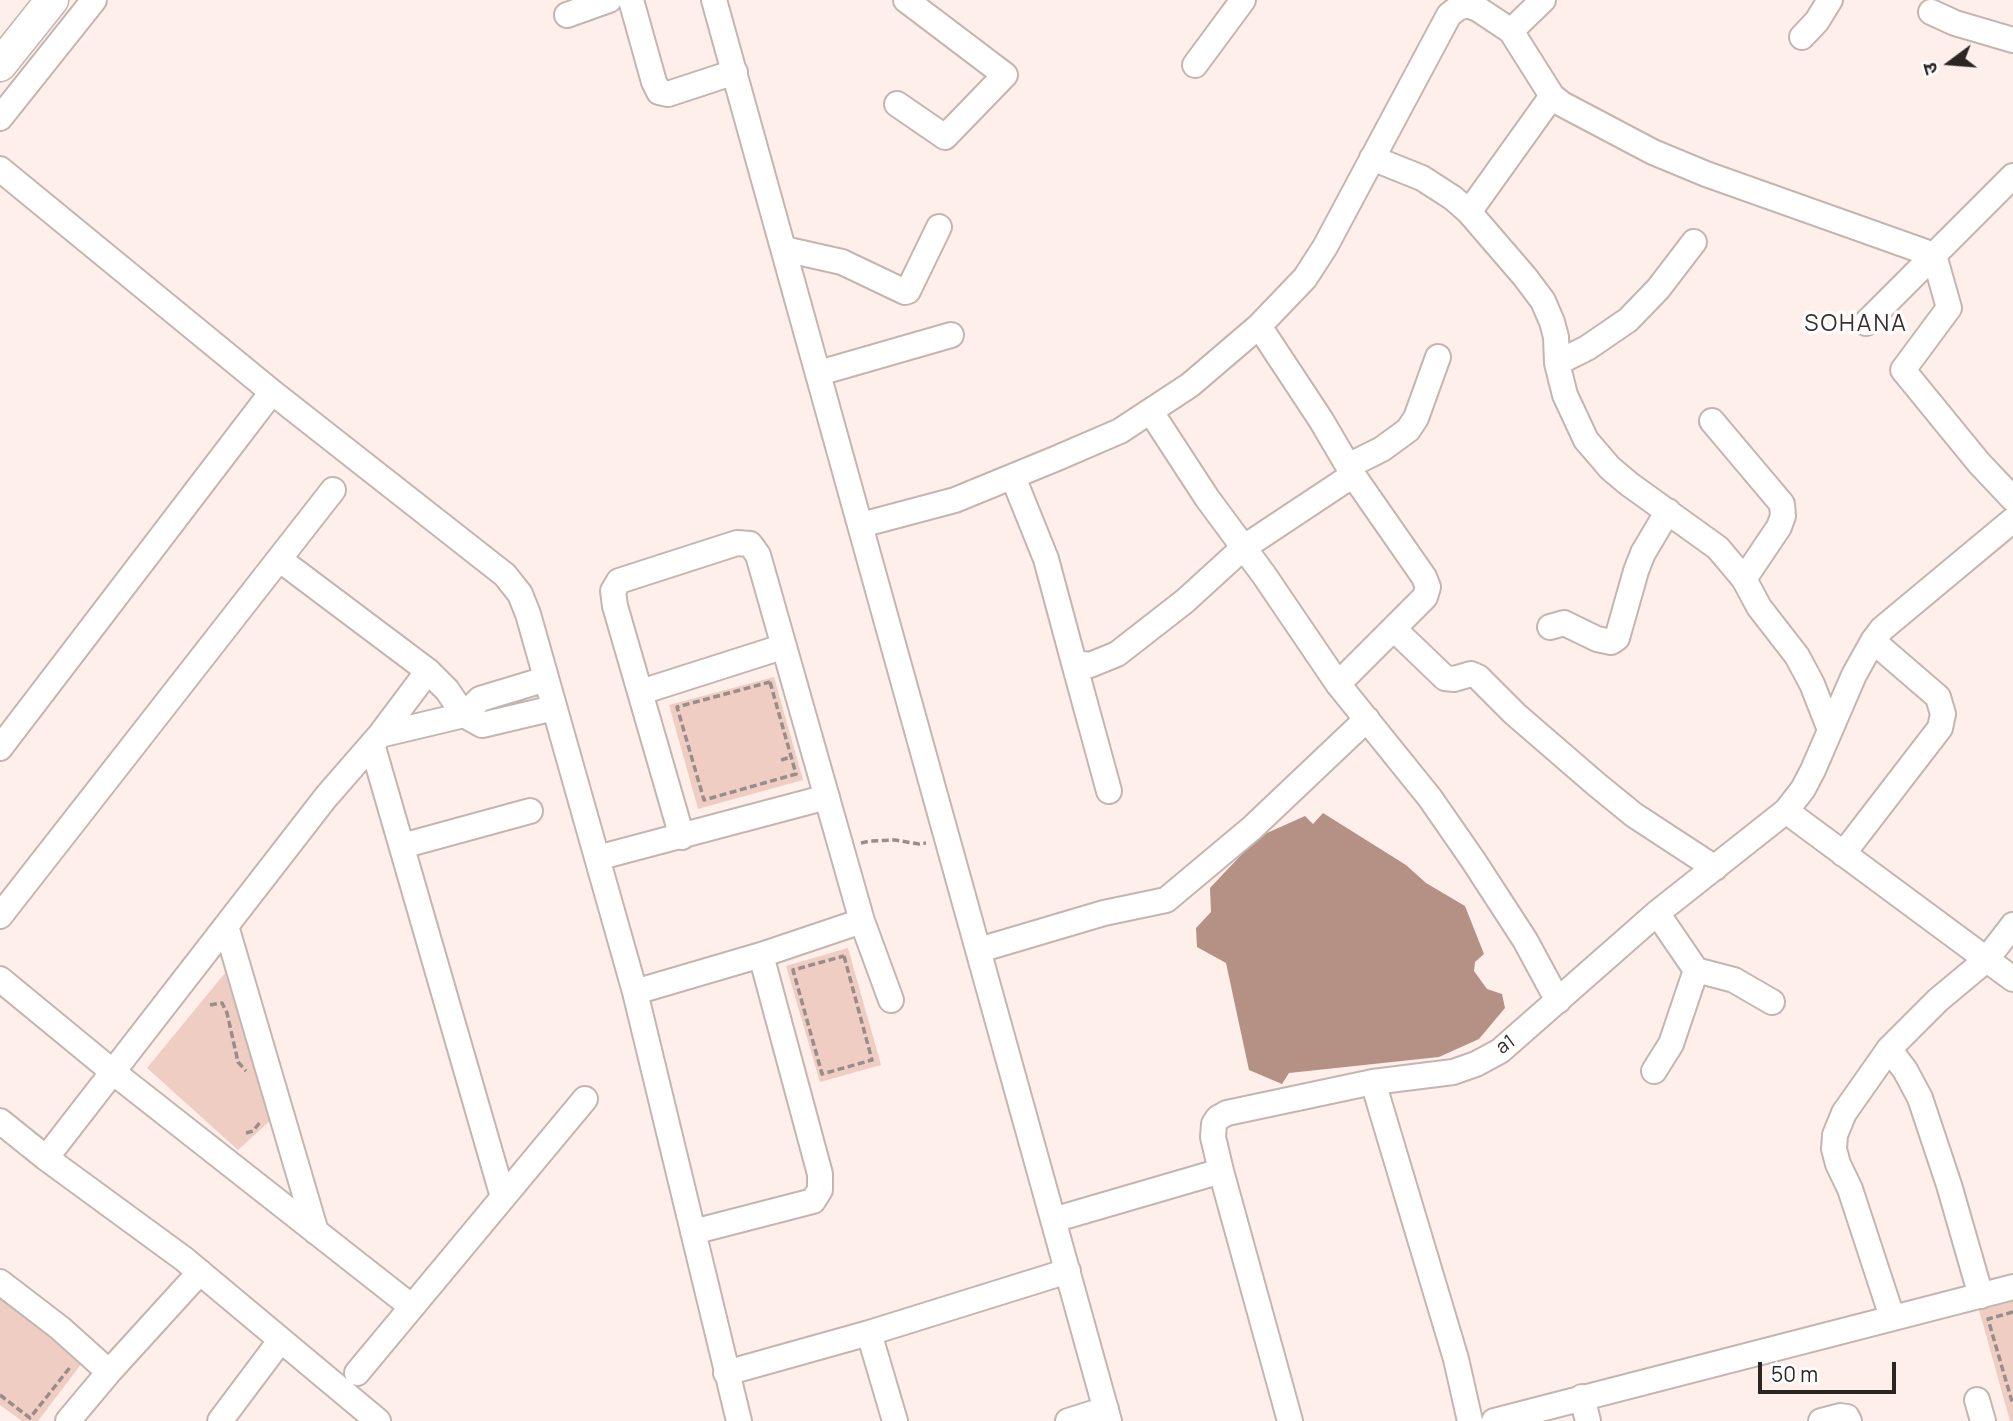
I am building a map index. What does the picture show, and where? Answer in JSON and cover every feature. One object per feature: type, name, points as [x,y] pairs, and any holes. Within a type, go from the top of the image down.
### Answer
[{"type":"main road","points":[[0,65],[52,0]]},
{"type":"street","points":[[0,118],[94,0]]},
{"type":"street","points":[[567,15],[609,0]]},
{"type":"street","points":[[631,0],[659,92],[668,94],[735,72]]},
{"type":"street","points":[[714,0],[1107,1415],[1068,1421]]},
{"type":"street","points":[[897,104],[945,137],[1005,75],[906,0]]},
{"type":"street","points":[[1195,65],[1243,0]]},
{"type":"street","points":[[1511,31],[1543,0]]},
{"type":"street","points":[[1802,37],[1816,22],[1830,0]]},
{"type":"street","points":[[861,525],[955,500],[1119,430],[1190,385],[1259,326],[1305,278],[1325,247],[1449,15],[1468,3],[1511,31],[1552,96],[1628,140],[1685,165],[1934,255]]},
{"type":"street","points":[[1931,12],[1955,23],[2013,40]]},
{"type":"street","points":[[1469,212],[1552,96]]},
{"type":"street","points":[[1372,158],[1422,178],[1469,212],[1525,277],[1543,301],[1554,330],[1557,363],[1565,396],[1586,440],[1610,468],[1629,484],[1718,548],[1744,579],[1759,607],[1797,656],[1812,684],[1830,730]]},
{"type":"street","points":[[0,169],[272,392],[505,575],[520,594],[528,614],[635,992],[739,1421]]},
{"type":"street","points":[[1866,323],[2013,176]]},
{"type":"street","points":[[784,249],[842,261],[905,292],[908,291],[939,227]]},
{"type":"street","points":[[1557,363],[1587,348],[1628,320],[1658,289],[1694,242]]},
{"type":"street","points":[[1934,255],[1949,308],[1903,370],[1979,463],[2013,499]]},
{"type":"street","points":[[1259,326],[1428,587],[1424,597],[1338,684]]},
{"type":"street","points":[[819,373],[951,335]]},
{"type":"street","points":[[1074,663],[1090,665],[1117,654],[1185,601],[1243,548],[1408,430],[1416,418],[1438,357]]},
{"type":"street","points":[[0,748],[272,392]]},
{"type":"street","points":[[1151,412],[1338,684],[1430,798],[1473,860],[1525,940],[1558,1001]]},
{"type":"street","points":[[1712,421],[1782,504],[1783,516],[1779,527],[1744,579]]},
{"type":"street","points":[[1013,477],[1046,559],[1109,791]]},
{"type":"street","points":[[0,916],[333,490]]},
{"type":"street","points":[[1550,627],[1564,623],[1597,639],[1611,642],[1617,638],[1639,562],[1668,511]]},
{"type":"street","name":"a1","points":[[1290,1421],[1221,1171],[1213,1137],[1214,1124],[1218,1118],[1227,1113],[1373,1082],[1453,1072],[1500,1051],[1657,914],[1786,811],[1803,789],[1872,641],[1882,629],[2013,520]]},
{"type":"street","points":[[682,837],[615,606],[613,591],[619,581],[737,543],[750,544],[758,555],[862,921],[891,1000]]},
{"type":"street","points":[[279,559],[428,671],[447,690],[464,715],[482,725],[554,708]]},
{"type":"street","points":[[1394,629],[1445,678],[1454,679],[1471,674],[1478,677],[1595,784],[1634,815],[1715,868]]},
{"type":"street","points":[[1843,854],[1940,728],[1943,714],[1938,696],[1872,641]]},
{"type":"street","points":[[641,692],[782,647]]},
{"type":"street","points":[[46,1158],[326,797],[376,740],[428,671]]},
{"type":"street","points":[[376,740],[464,715],[480,699],[546,679]]},
{"type":"street","points":[[979,950],[1104,913],[1166,901],[1252,828],[1367,719]]},
{"type":"street","points":[[376,740],[401,846],[503,1197]]},
{"type":"street","points":[[597,858],[827,797]]},
{"type":"street","points":[[401,846],[530,811]]},
{"type":"street","points":[[1786,811],[2013,979]]},
{"type":"street","points":[[1657,914],[1696,970],[1734,980],[1772,1002]]},
{"type":"street","points":[[635,992],[761,955],[862,921]]},
{"type":"street","points":[[1892,1317],[1850,1189],[1838,1164],[1834,1149],[1835,1135],[1844,1113],[1889,1049],[1938,1000],[1986,960],[2013,925]]},
{"type":"street","points":[[226,926],[316,1232]]},
{"type":"street","points":[[693,1232],[813,1201],[820,1190],[820,1174],[761,955]]},
{"type":"street","points":[[1654,1071],[1671,1044],[1696,970]]},
{"type":"street","points":[[0,979],[113,1072],[412,1307]]},
{"type":"street","points":[[1889,1049],[1905,1070],[1920,1098],[1949,1185],[1980,1296]]},
{"type":"street","points":[[1373,1082],[1456,1359],[1470,1421]]},
{"type":"street","points":[[357,1373],[585,1099]]},
{"type":"street","points":[[0,1121],[200,1272],[279,1341],[378,1421]]},
{"type":"street","points":[[1054,1220],[1221,1171]]},
{"type":"street","points":[[726,1373],[869,1333],[1068,1271]]},
{"type":"street","points":[[68,1421],[200,1272]]},
{"type":"street","points":[[0,1282],[60,1328],[109,1372]]},
{"type":"street","points":[[1494,1421],[2013,1287]]},
{"type":"street","points":[[869,1333],[895,1421]]},
{"type":"street","points":[[220,1421],[279,1341]]},
{"type":"street","points":[[1582,1397],[1588,1421]]},
{"type":"street","points":[[1821,1421],[1840,1416],[1847,1417],[1849,1421]]},
{"type":"path","points":[[770,682],[791,757],[796,774],[704,800],[677,708],[770,682]]},
{"type":"path","points":[[781,760],[791,757]]},
{"type":"path","points":[[842,849],[870,841],[895,840],[919,844],[948,838]]},
{"type":"path","points":[[844,956],[872,1060],[822,1074],[793,970],[844,956]]},
{"type":"path","points":[[210,1005],[222,1003],[227,1013],[238,1062],[250,1078]]},
{"type":"path","points":[[246,1133],[253,1131],[260,1124],[262,1114]]},
{"type":"path","points":[[2013,1312],[1988,1319],[2013,1405]]},
{"type":"path","points":[[0,1395],[30,1418],[73,1363]]},
{"type":"shaded area","points":[[774,677],[803,780],[698,809],[669,705]]},
{"type":"shaded area","points":[[1323,813],[1406,865],[1426,883],[1465,906],[1484,954],[1475,962],[1474,971],[1487,989],[1502,994],[1505,1008],[1479,1039],[1439,1057],[1289,1073],[1282,1084],[1249,1070],[1226,963],[1197,947],[1196,928],[1211,912],[1210,888],[1258,837],[1305,816],[1313,824]]},
{"type":"shaded area","points":[[848,948],[881,1065],[820,1082],[786,966]]},
{"type":"shaded area","points":[[225,973],[272,1119],[238,1150],[147,1068]]},
{"type":"shaded area","points":[[0,1297],[82,1363],[38,1421],[22,1421],[0,1405]]},
{"type":"shaded area","points":[[2013,1301],[2013,1421],[2010,1421],[1979,1310]]},
{"type":"district","name":"SOHANA","points":[[1856,325]]}]
